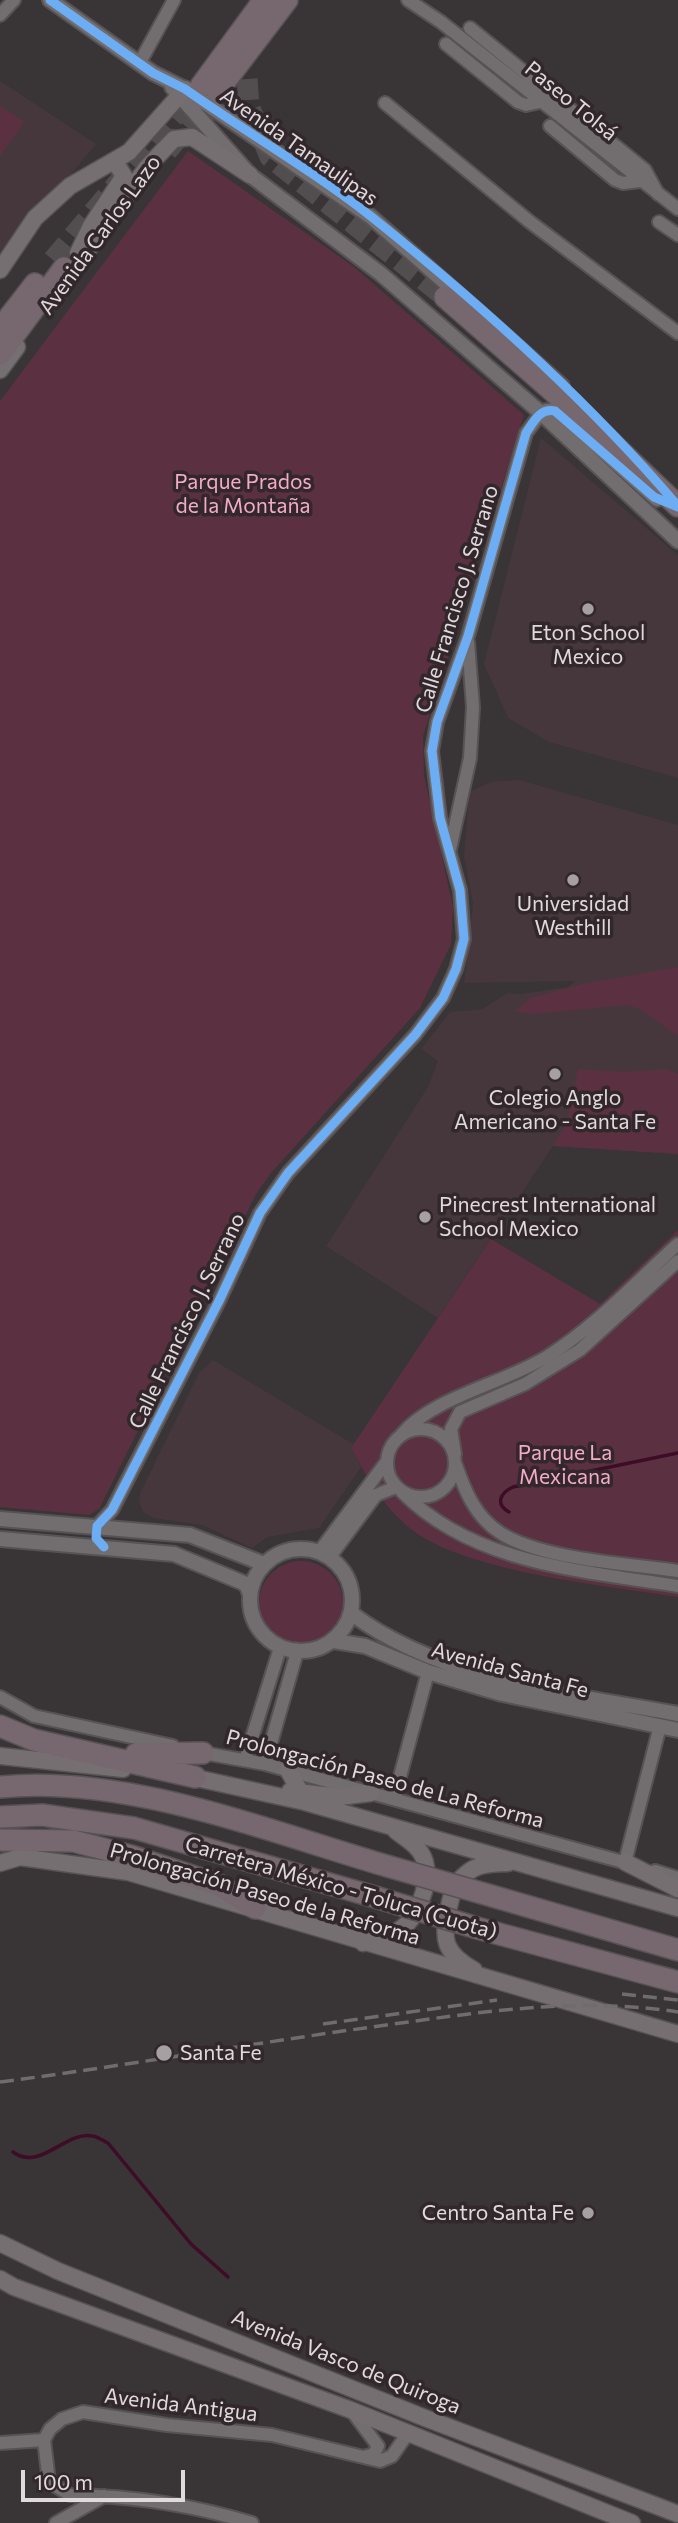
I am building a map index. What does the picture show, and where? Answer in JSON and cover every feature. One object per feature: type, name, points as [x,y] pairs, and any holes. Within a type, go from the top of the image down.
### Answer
[{"type":"highway","name":"Avenida Carlos Lazo","points":[[190,89],[264,33],[270,7]]},
{"type":"highway","name":"Avenida Carlos Lazo","points":[[190,89],[270,7]]},
{"type":"highway","points":[[247,79],[264,33]]},
{"type":"highway","name":"Avenida Carlos Lazo","points":[[0,329],[64,266]]},
{"type":"highway","name":"Avenida Carlos Lazo","points":[[0,355],[64,266]]},
{"type":"highway","points":[[445,297],[601,433],[678,506]]},
{"type":"highway","points":[[0,1726],[34,1740],[67,1749],[195,1777]]},
{"type":"highway","points":[[94,1754],[204,1753]]},
{"type":"highway","name":"Carretera México - Toluca (Cuota)","points":[[0,1787],[49,1784],[102,1789],[218,1817],[678,1950]]},
{"type":"highway","name":"Carretera México - Toluca (Cuota)","points":[[0,1817],[43,1815],[134,1828],[477,1928],[678,1982]]},
{"type":"highway","points":[[0,1840],[73,1841],[131,1856],[219,1885],[255,1908]]},
{"type":"main road","name":"Avenida Carlos Lazo","points":[[0,270],[43,210],[78,180],[129,152],[190,89]]},
{"type":"main road","name":"Avenida Carlos Lazo","points":[[0,370],[64,266],[174,139],[192,138],[250,175]]},
{"type":"main road","points":[[64,266],[78,249],[124,176],[115,162]]},
{"type":"main road","points":[[0,1756],[195,1777],[258,1791],[303,1797],[339,1797],[371,1793]]},
{"type":"main road","points":[[288,1770],[303,1797]]},
{"type":"main road","name":"Prolongación Paseo de la Reforma","points":[[303,1797],[387,1825],[678,1908]]},
{"type":"main road","points":[[363,1943],[401,1929],[413,1917],[423,1891],[426,1863],[417,1846],[387,1825]]},
{"type":"main road","name":"Prolongación Paseo de la Reforma","points":[[0,1863],[20,1857],[128,1872],[494,1982],[678,2034]]},
{"type":"main road","points":[[494,1982],[458,1961],[449,1950],[443,1933],[452,1893],[466,1874],[482,1865],[519,1862]]},
{"type":"main road","points":[[625,1863],[678,1889]]},
{"type":"main road","name":"Avenida Vasco de Quiroga","points":[[0,2243],[58,2271],[425,2418],[678,2514]]},
{"type":"main road","name":"Avenida Vasco de Quiroga","points":[[5,2284],[351,2410],[632,2523]]},
{"type":"street","points":[[0,15],[14,0]]},
{"type":"street","name":"Avenida Tamaulipas","points":[[50,0],[139,64],[190,89],[371,217],[442,277],[624,443],[678,506]]},
{"type":"street","points":[[139,64],[174,0]]},
{"type":"street","name":"Paseo Tolsá","points":[[408,0],[441,22],[640,181],[676,203]]},
{"type":"street","points":[[470,28],[645,170],[658,194]]},
{"type":"street","points":[[446,44],[518,103],[526,105],[540,102]]},
{"type":"street","name":"Avenida Tamaulipas","points":[[190,89],[250,175],[381,274],[541,413],[678,541]]},
{"type":"street","points":[[385,103],[530,222],[678,333]]},
{"type":"street","points":[[551,126],[615,180],[624,183],[640,181]]},
{"type":"street","points":[[659,222],[678,235]]},
{"type":"street","points":[[541,413],[547,410],[555,411],[654,497],[678,506]]},
{"type":"street","name":"Calle Francisco J. Serrano","points":[[97,1526],[112,1510],[219,1301],[260,1213],[288,1173],[415,1035],[443,998],[456,969],[464,939],[460,890],[434,787],[432,751],[437,722],[468,636],[526,433],[541,413]]},
{"type":"street","name":"Calle Francisco J. Serrano","points":[[449,853],[471,746],[473,707],[468,636]]},
{"type":"street","points":[[324,1555],[387,1461],[394,1441],[426,1411],[510,1377],[591,1333],[678,1244]]},
{"type":"street","points":[[324,1555],[376,1495],[399,1489],[420,1498],[440,1492],[454,1476],[451,1429],[460,1412],[524,1384],[678,1261]]},
{"type":"street","points":[[402,1434],[412,1430],[433,1431],[443,1436],[478,1513],[507,1537],[574,1556],[678,1572]]},
{"type":"street","points":[[387,1461],[399,1489],[439,1524],[507,1553],[559,1567],[678,1586]]},
{"type":"street","points":[[0,1519],[190,1535],[264,1564]]},
{"type":"street","points":[[97,1526],[96,1538],[104,1548]]},
{"type":"street","points":[[0,1539],[174,1554],[246,1584],[250,1594]]},
{"type":"street","points":[[302,1548],[324,1555],[347,1577],[352,1594],[351,1613],[346,1627],[334,1641],[310,1651],[297,1652],[280,1648],[269,1641],[256,1626],[250,1609],[250,1594],[256,1575],[264,1564],[278,1554],[302,1548]]},
{"type":"street","name":"Avenida Santa Fe","points":[[351,1613],[374,1630],[440,1660],[503,1678],[678,1714]]},
{"type":"street","name":"Avenida Santa Fe","points":[[334,1641],[365,1646],[428,1672],[502,1694],[678,1730]]},
{"type":"street","points":[[245,1760],[280,1648]]},
{"type":"street","points":[[265,1764],[297,1652]]},
{"type":"street","points":[[394,1800],[428,1672]]},
{"type":"street","name":"Prolongación Paseo de La Reforma","points":[[1,1698],[34,1716],[265,1764],[678,1878]]},
{"type":"street","points":[[625,1863],[660,1726]]},
{"type":"street","points":[[351,2410],[377,2446],[374,2454],[363,2458]]},
{"type":"street","name":"Avenida Antigua","points":[[44,2440],[50,2429],[62,2419],[83,2412],[272,2435],[380,2461],[392,2456],[408,2433]]},
{"type":"street","points":[[0,2443],[44,2440],[49,2482],[59,2491],[70,2495],[105,2496],[207,2511],[252,2523]]},
{"type":"street","points":[[56,2523],[105,2496]]},
{"type":"shaded area","points":[[0,81],[96,144],[46,205],[0,276]]},
{"type":"shaded area","name":"Eton School Mexico","points":[[541,438],[678,555],[678,778],[549,742],[508,718],[484,664]]},
{"type":"shaded area","points":[[519,780],[678,825],[678,1154],[553,1146],[438,1318],[326,1246],[428,1087],[438,1061],[421,1049],[450,1012],[483,1009],[507,993],[520,994],[569,987],[575,981],[464,983],[473,904],[464,856],[469,792],[491,782]]},
{"type":"shaded area","points":[[213,1360],[353,1444],[351,1449],[361,1467],[319,1528],[268,1537],[252,1548],[202,1525],[153,1518],[144,1513],[139,1502],[140,1493],[199,1373]]},
{"type":"green space","points":[[0,106],[24,122],[0,156]]},
{"type":"green space","name":"Parque Prados de la Montaña","points":[[188,151],[353,266],[524,415],[423,736],[424,776],[453,907],[451,944],[420,1008],[271,1173],[256,1194],[99,1509],[89,1515],[0,1507],[0,401]]},
{"type":"green space","points":[[678,967],[678,1036],[640,1009],[627,1005],[532,1014],[515,1011],[531,998],[582,984]]},
{"type":"green space","points":[[578,1069],[625,1072],[667,1069],[678,1074],[678,1154],[553,1146],[567,1123]]},
{"type":"green space","name":"Parque La Mexicana","points":[[678,1230],[678,1597],[501,1567],[435,1544],[401,1521],[377,1492],[351,1448],[491,1239],[600,1304]]},
{"type":"green space","points":[[301,1561],[324,1568],[336,1580],[343,1603],[336,1626],[324,1638],[301,1645],[278,1638],[266,1626],[259,1603],[266,1580],[278,1568]]},
{"type":"waterway","points":[[509,1512],[502,1506],[501,1499],[502,1495],[513,1487],[678,1453]]},
{"type":"waterway","points":[[13,2152],[23,2157],[33,2157],[82,2136],[94,2136],[108,2143],[191,2244],[228,2277]]},
{"type":"tunnel","points":[[247,79],[249,106],[270,157],[445,297]]},
{"type":"tunnel","points":[[53,260],[199,87]]},
{"type":"tunnel","points":[[167,151],[217,92]]},
{"type":"railway","points":[[622,1994],[678,2000]]},
{"type":"railway","points":[[323,2024],[497,2000]]},
{"type":"railway","points":[[0,2082],[525,2008],[601,2006],[678,2012]]},
{"type":"cycle path","points":[[50,0],[153,73],[185,89],[373,218],[453,284],[532,355],[608,429],[677,505]]},
{"type":"cycle path","points":[[104,1547],[96,1538],[97,1526],[112,1510],[219,1301],[260,1213],[288,1173],[415,1035],[443,998],[456,969],[464,939],[460,890],[440,818],[432,751],[437,722],[468,636],[526,433],[541,413],[555,411],[654,497],[678,507]]},
{"type":"place","name":"Eton School Mexico","points":[[588,609]]},
{"type":"place","name":"Universidad Westhill","points":[[573,880]]},
{"type":"place","name":"Colegio Anglo Americano - Santa Fe","points":[[555,1074]]},
{"type":"place","name":"Pinecrest International School Mexico","points":[[425,1217]]},
{"type":"place","name":"Santa Fe","points":[[164,2053]]},
{"type":"place","name":"Centro Santa Fe","points":[[588,2213]]}]
